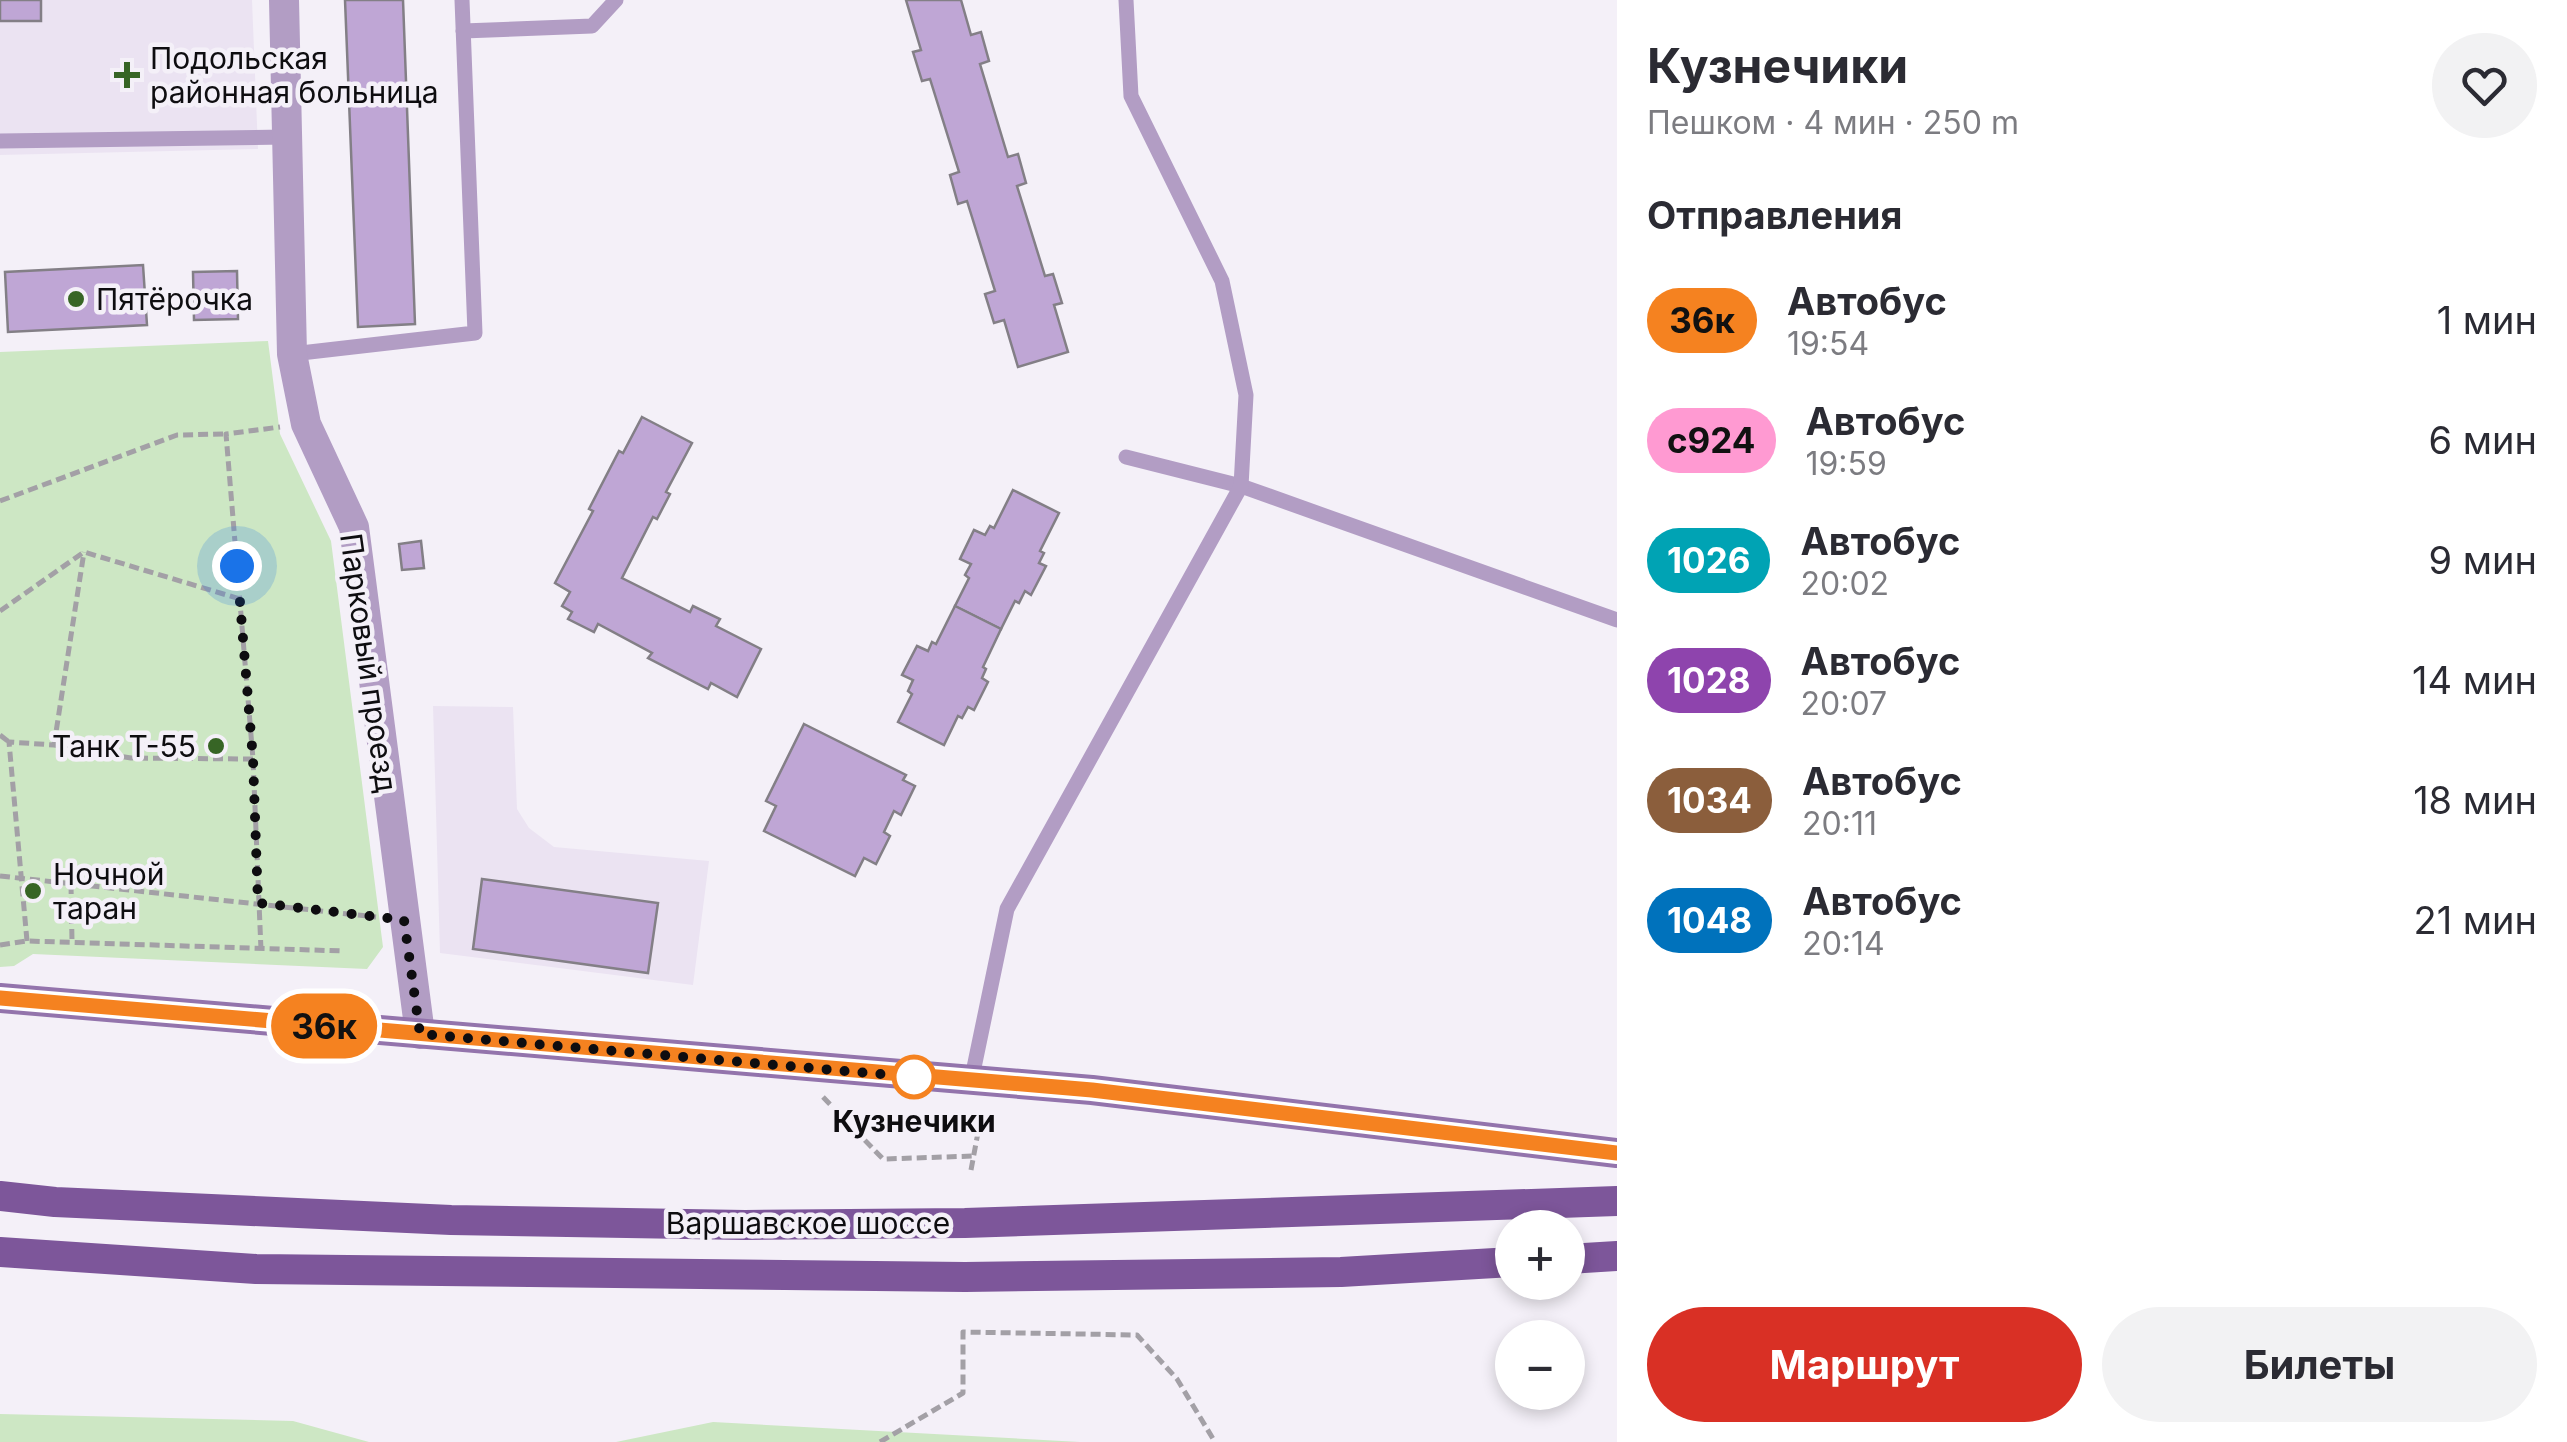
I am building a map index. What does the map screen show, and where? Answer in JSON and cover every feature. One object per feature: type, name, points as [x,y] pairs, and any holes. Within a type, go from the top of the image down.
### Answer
[{"type":"main road","points":[[0,998],[795,1067],[977,1092],[1092,1090],[1617,1153]]},
{"type":"main road","name":"Варшавское шоссе","points":[[0,1196],[56,1202],[431,1219],[745,1225],[932,1224],[1617,1201]]},
{"type":"main road","name":"Варшавское шоссе","points":[[0,1252],[256,1269],[965,1277],[1341,1272],[1495,1263]]},
{"type":"main road","points":[[1585,1258],[1617,1256]]},
{"type":"street","name":"Парковый проезд","points":[[284,0],[292,354],[306,424],[354,527],[420,1034]]},
{"type":"lane","points":[[292,354],[475,333],[462,0]]},
{"type":"lane","points":[[463,31],[592,26],[616,0]]},
{"type":"lane","points":[[977,1092],[1007,909],[1242,486],[1246,395],[1222,281],[1131,96],[1126,0]]},
{"type":"lane","points":[[0,141],[286,137]]},
{"type":"lane","points":[[1126,457],[1242,486],[1617,620]]},
{"type":"path","points":[[0,502],[178,435],[226,434],[306,424]]},
{"type":"path","points":[[226,434],[253,759],[261,950]]},
{"type":"path","points":[[84,552],[240,598]]},
{"type":"path","points":[[0,611],[84,552]]},
{"type":"path","points":[[54,745],[84,552]]},
{"type":"path","points":[[0,735],[8,742],[131,758],[253,759]]},
{"type":"path","points":[[8,742],[27,941]]},
{"type":"path","points":[[0,876],[404,920]]},
{"type":"path","points":[[71,884],[72,942]]},
{"type":"path","points":[[0,946],[27,941],[344,951]]},
{"type":"path","points":[[795,1067],[883,1159],[974,1156]]},
{"type":"path","points":[[971,1170],[977,1092]]},
{"type":"path","points":[[880,1442],[963,1393],[963,1332],[1136,1335],[1177,1379],[1215,1442]]},
{"type":"shaded area","name":"Подольская районная больница","points":[[0,0],[252,0],[258,149],[0,155]]},
{"type":"shaded area","points":[[433,706],[513,707],[517,809],[529,828],[554,847],[709,861],[693,985],[440,953]]},
{"type":"green space","points":[[268,341],[280,434],[331,541],[383,947],[367,969],[33,954],[14,966],[0,967],[0,352]]},
{"type":"green space","points":[[0,1414],[293,1421],[369,1442],[0,1442]]},
{"type":"green space","points":[[713,1422],[1080,1442],[616,1442]]},
{"type":"building","points":[[0,0],[41,0],[41,21],[0,21]]},
{"type":"building","points":[[345,0],[403,0],[415,324],[358,327]]},
{"type":"building","points":[[906,0],[961,0],[971,35],[981,32],[989,61],[980,64],[1008,157],[1018,154],[1026,183],[1017,186],[1045,276],[1053,274],[1062,303],[1054,305],[1068,352],[1018,367],[1004,320],[994,323],[985,294],[995,291],[967,201],[958,204],[950,175],[959,172],[930,79],[922,81],[913,52],[921,50]]},
{"type":"building","name":"Пятёрочка","points":[[143,265],[147,325],[8,332],[5,272]]},
{"type":"building","points":[[237,271],[238,319],[194,320],[193,272]]},
{"type":"building","points":[[642,417],[692,443],[666,492],[670,494],[657,519],[653,517],[622,578],[690,612],[693,606],[720,619],[716,626],[761,649],[737,697],[711,683],[708,689],[648,658],[652,653],[598,624],[594,632],[568,619],[572,612],[562,606],[570,592],[555,583],[619,451],[623,453]]},
{"type":"building","points":[[1013,490],[1059,513],[1040,551],[1044,553],[1039,563],[1046,566],[1031,595],[1025,591],[1019,603],[1015,601],[1001,629],[955,606],[969,578],[965,575],[971,564],[960,559],[974,530],[985,535],[990,526],[994,528]]},
{"type":"building","points":[[421,541],[424,568],[402,570],[399,544]]},
{"type":"building","points":[[955,606],[1001,629],[983,667],[986,669],[982,678],[988,682],[974,710],[968,707],[962,718],[958,716],[944,745],[898,722],[912,694],[908,691],[913,680],[902,675],[917,646],[928,651],[932,642],[936,644]]},
{"type":"building","points":[[804,724],[906,775],[903,780],[915,786],[901,815],[894,811],[884,832],[890,836],[876,864],[864,858],[855,876],[764,831],[776,806],[766,801]]},
{"type":"building","points":[[482,879],[658,903],[648,973],[473,949]]},
{"type":"bus line","name":"36к","points":[[0,998],[1092,1090],[1617,1153]]},
{"type":"place","name":"Подольская районная больница","points":[[127,75]]},
{"type":"place","name":"Пятёрочка","points":[[76,299]]},
{"type":"place","name":"Танк Т-55","points":[[216,746]]},
{"type":"place","name":"Ночной таран","points":[[33,891]]},
{"type":"place","name":"Кузнечики","points":[[914,1077]]},
{"type":"route","points":[[237,566],[253,759],[258,903],[404,920],[420,1034],[914,1077]]}]
